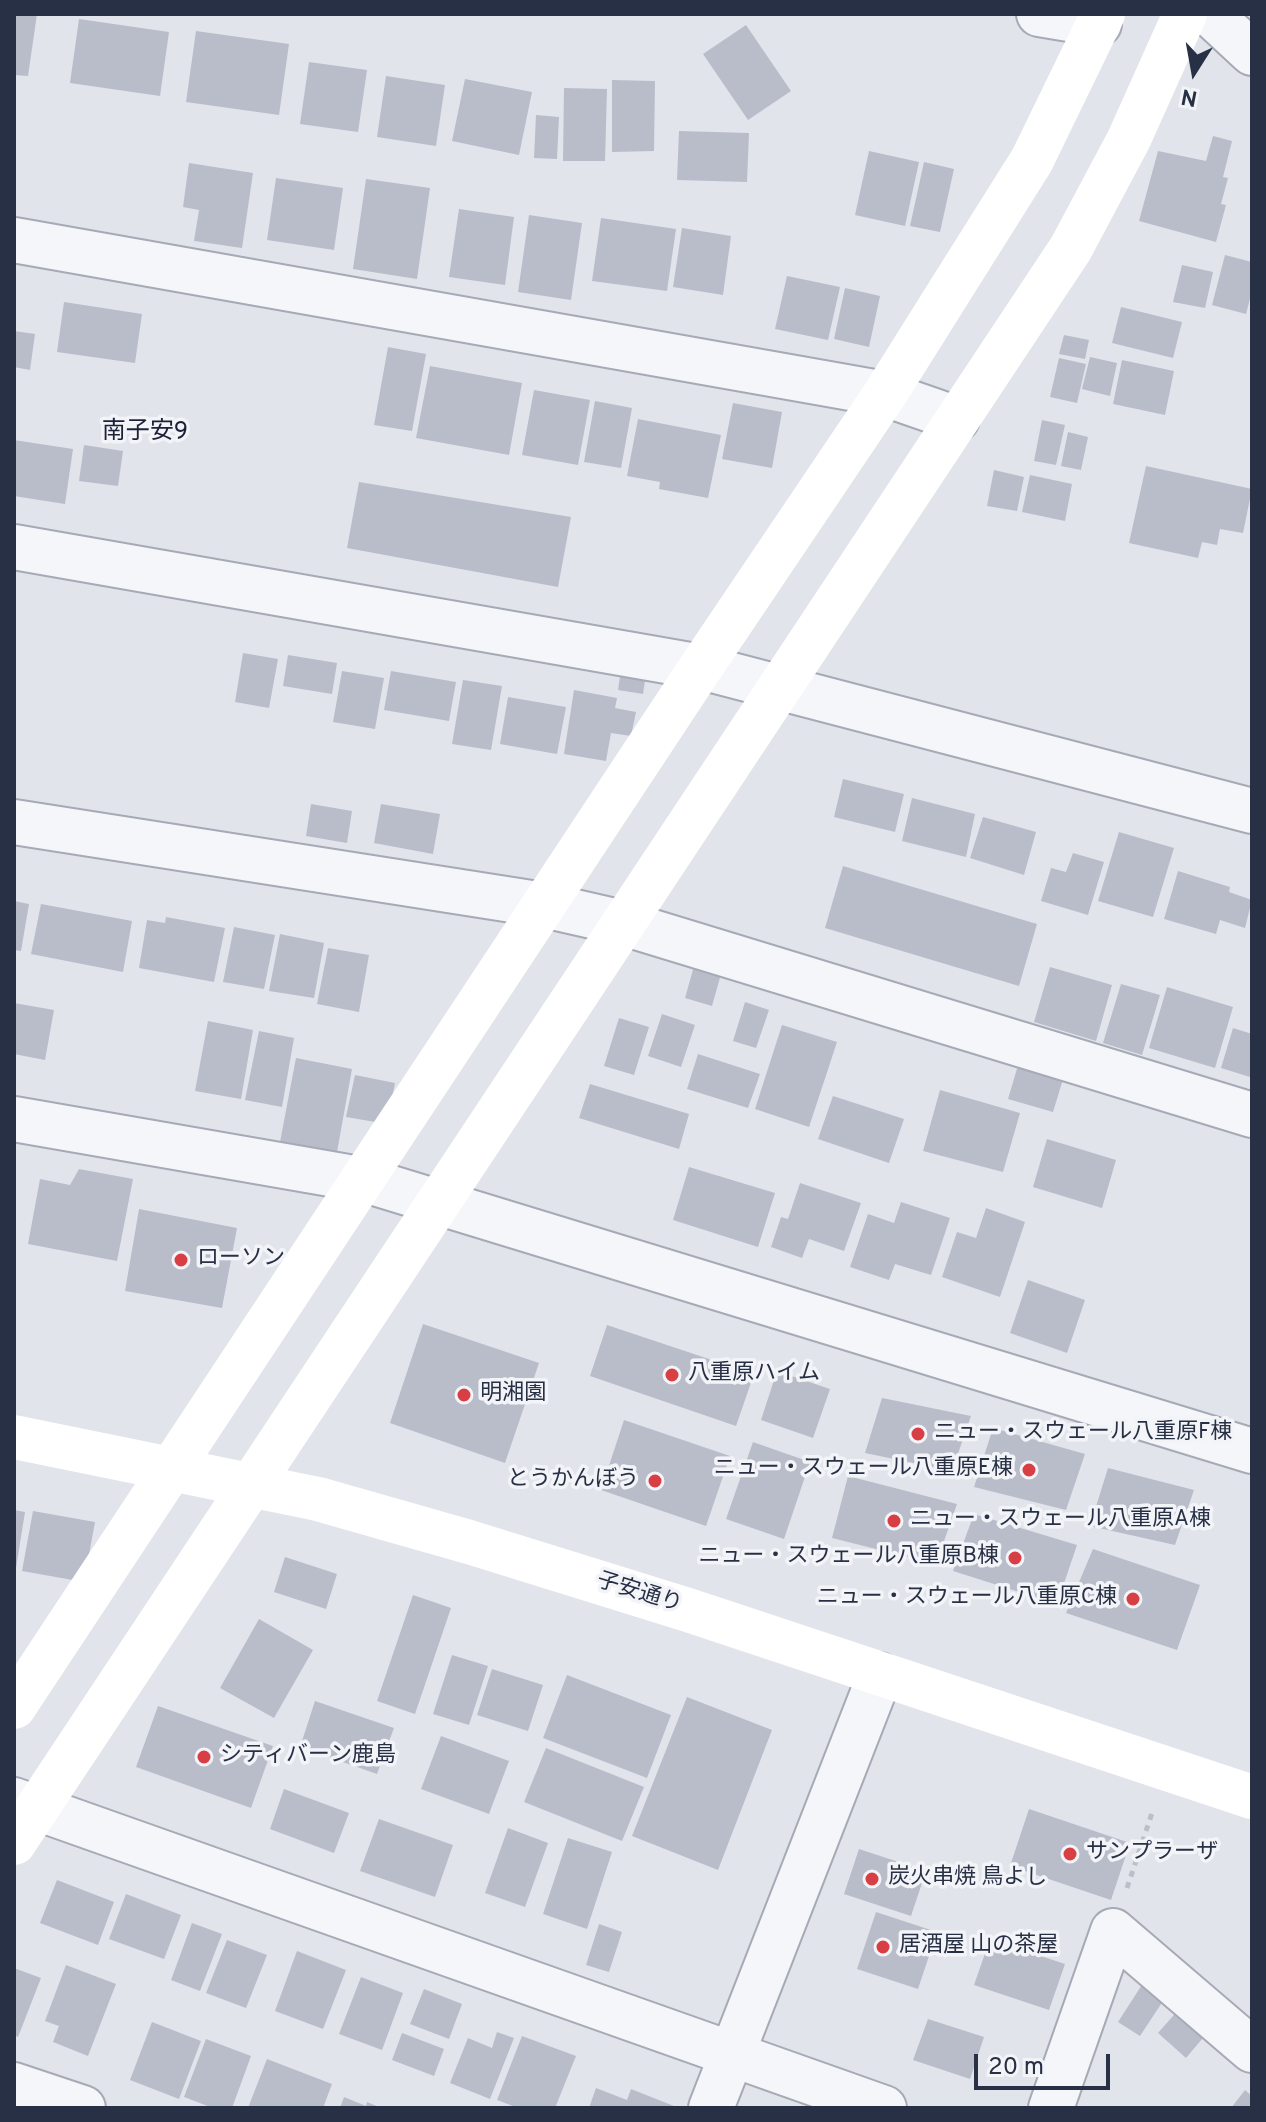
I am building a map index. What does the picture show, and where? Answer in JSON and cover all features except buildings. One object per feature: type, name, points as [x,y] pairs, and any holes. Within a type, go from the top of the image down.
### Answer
[{"type":"street","points":[[14,1707],[701,667],[885,394],[1032,160],[1101,19],[1039,14]]},
{"type":"street","points":[[884,2108],[732,2052],[22,1817],[252,1485],[1071,248],[1129,139],[1185,14]]},
{"type":"street","points":[[1210,14],[1252,53]]},
{"type":"street","points":[[14,240],[885,394],[957,419]]},
{"type":"street","points":[[14,547],[701,667],[1252,811]]},
{"type":"street","points":[[14,822],[544,905],[623,923],[1252,1115]]},
{"type":"street","points":[[14,1119],[365,1180],[1252,1451]]},
{"type":"street","name":"子安通り","points":[[14,1437],[318,1499],[469,1542],[1252,1797]]},
{"type":"street","points":[[711,2108],[880,1675]]},
{"type":"street","points":[[1051,2108],[1113,1931],[1252,2050]]},
{"type":"street","points":[[14,2085],[83,2108]]},
{"type":"path","points":[[1113,1931],[1152,1813]]},
{"type":"place","name":"ローソン","points":[[181,1260]]},
{"type":"place","name":"八重原ハイム","points":[[672,1375]]},
{"type":"place","name":"明湘園","points":[[464,1395]]},
{"type":"place","name":"ニュー・スウェール八重原F棟","points":[[918,1434]]},
{"type":"place","name":"ニュー・スウェール八重原E棟","points":[[1029,1470]]},
{"type":"place","name":"とうかんぼう","points":[[655,1481]]},
{"type":"place","name":"ニュー・スウェール八重原A棟","points":[[894,1521]]},
{"type":"place","name":"ニュー・スウェール八重原B棟","points":[[1015,1558]]},
{"type":"place","name":"ニュー・スウェール八重原C棟","points":[[1133,1599]]},
{"type":"place","name":"シティバーン鹿島","points":[[204,1757]]},
{"type":"place","name":"サンプラーザ","points":[[1070,1854]]},
{"type":"place","name":"炭火串焼 鳥よし","points":[[872,1879]]},
{"type":"place","name":"居酒屋 山の茶屋","points":[[883,1947]]},
{"type":"district","name":"南子安9","points":[[145,433]]}]
